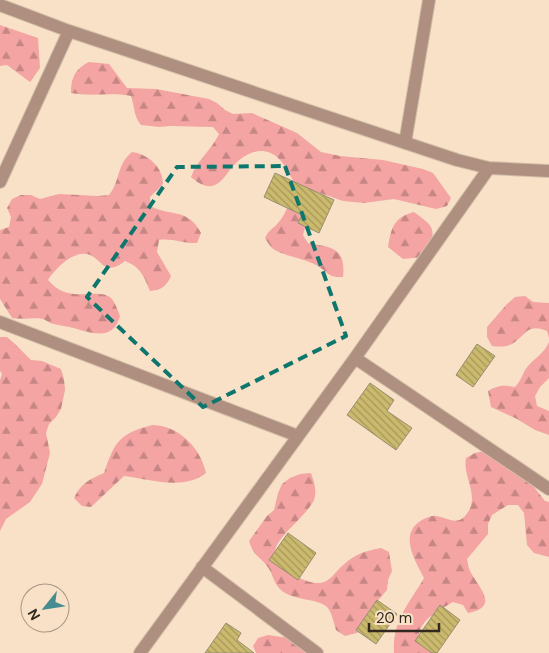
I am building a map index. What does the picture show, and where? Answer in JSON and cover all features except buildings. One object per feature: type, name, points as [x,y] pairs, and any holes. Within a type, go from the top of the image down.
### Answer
[{"type":"street","points":[[405,143],[429,0]]},
{"type":"street","points":[[0,5],[69,31],[457,160],[489,168],[549,170]]},
{"type":"street","points":[[0,182],[69,31]]},
{"type":"street","points":[[140,653],[355,358],[489,168]]},
{"type":"street","points":[[0,322],[298,436]]},
{"type":"street","points":[[355,358],[549,489]]},
{"type":"street","points":[[202,567],[317,653]]},
{"type":"highlighted area","points":[[285,166],[346,336],[203,407],[87,297],[177,167]]},
{"type":"green space","points":[[0,25],[38,38],[40,68],[30,82],[7,65],[0,66]]},
{"type":"green space","points":[[89,62],[109,64],[127,88],[156,89],[209,99],[233,114],[252,113],[297,133],[321,152],[340,156],[383,160],[423,169],[433,173],[451,198],[447,206],[436,209],[394,199],[364,203],[343,201],[317,192],[309,197],[308,215],[303,235],[308,243],[330,248],[340,255],[343,277],[331,275],[311,263],[276,251],[265,238],[284,214],[295,184],[286,167],[278,158],[273,154],[261,151],[249,154],[238,161],[216,185],[206,186],[200,184],[191,177],[219,134],[213,127],[141,125],[135,115],[131,96],[71,93],[72,83],[77,71]]},
{"type":"green space","points":[[132,152],[144,155],[154,162],[162,178],[163,184],[150,197],[150,206],[190,219],[201,233],[197,243],[159,240],[157,252],[171,276],[165,285],[154,291],[150,291],[138,269],[125,261],[117,266],[107,267],[92,256],[84,254],[72,257],[61,265],[48,280],[56,288],[74,294],[98,294],[111,298],[120,316],[114,328],[105,333],[93,333],[53,324],[37,318],[12,318],[0,299],[0,230],[9,227],[11,217],[7,208],[12,199],[21,195],[31,195],[40,199],[59,194],[109,195],[123,162]]},
{"type":"green space","points":[[414,212],[426,221],[431,228],[430,251],[423,257],[403,259],[388,247],[392,229],[398,220]]},
{"type":"green space","points":[[525,296],[533,302],[549,303],[549,338],[547,331],[535,328],[527,331],[510,345],[502,347],[492,346],[487,337],[487,327],[515,297]]},
{"type":"green space","points":[[0,337],[7,337],[31,360],[42,361],[61,369],[65,390],[61,409],[49,424],[46,433],[50,453],[42,484],[30,502],[6,519],[0,531],[0,380],[2,374],[0,371]]},
{"type":"green space","points":[[549,342],[549,378],[540,387],[535,396],[537,406],[549,411],[549,435],[535,430],[491,407],[488,391],[501,386],[515,387],[525,370],[544,351]]},
{"type":"green space","points":[[152,425],[171,429],[187,440],[199,455],[206,473],[197,478],[177,483],[124,476],[91,507],[82,506],[74,498],[76,493],[86,482],[104,473],[115,446],[120,440],[132,432]]},
{"type":"green space","points":[[484,451],[526,477],[545,501],[549,502],[549,557],[534,553],[527,545],[524,513],[518,505],[508,505],[492,515],[488,524],[488,534],[467,559],[470,571],[482,590],[485,601],[483,606],[478,610],[468,613],[463,605],[453,602],[429,618],[421,629],[418,643],[435,653],[394,653],[394,642],[399,622],[424,578],[411,548],[411,532],[422,520],[431,516],[455,521],[465,516],[472,502],[466,458]]},
{"type":"green space","points":[[311,473],[315,488],[313,502],[279,541],[275,550],[275,559],[282,568],[297,577],[317,583],[329,580],[344,564],[359,554],[381,548],[389,552],[392,571],[388,580],[387,590],[374,605],[364,631],[345,636],[336,630],[331,613],[324,605],[286,594],[276,584],[269,569],[253,550],[249,541],[267,516],[274,510],[282,484],[300,474]]},
{"type":"green space","points":[[268,635],[289,638],[320,653],[256,653],[253,646],[258,638]]}]
